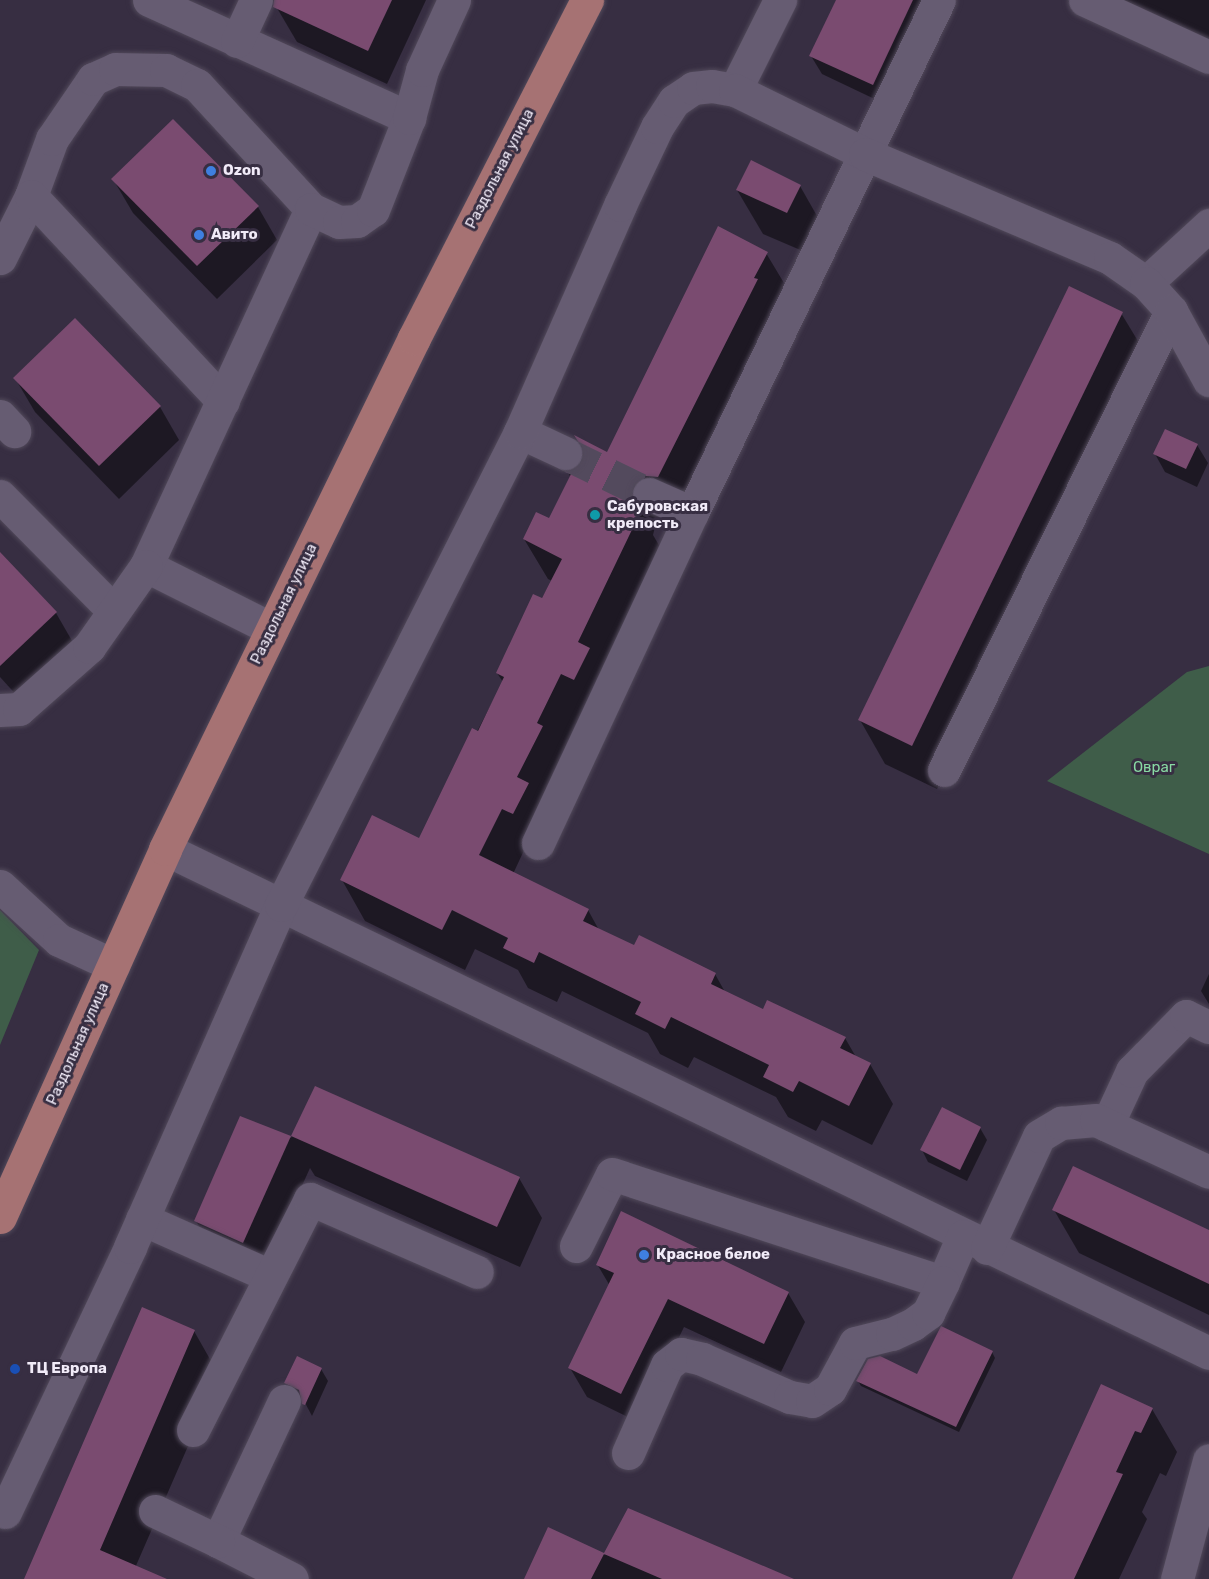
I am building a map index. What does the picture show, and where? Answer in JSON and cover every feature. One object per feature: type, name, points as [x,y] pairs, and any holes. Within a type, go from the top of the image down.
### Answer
[{"type":"main road","name":"Раздольная улица","points":[[0,1217],[165,849],[414,338],[587,0]]},
{"type":"lane","points":[[149,0],[409,118]]},
{"type":"lane","points":[[237,40],[256,0]]},
{"type":"lane","points":[[0,258],[31,196],[52,139],[93,79],[115,69],[166,70],[197,85],[311,209],[339,222],[357,221],[373,210],[409,118],[422,70],[454,0]]},
{"type":"lane","points":[[735,90],[780,0]]},
{"type":"lane","points":[[538,843],[692,513],[939,0]]},
{"type":"lane","points":[[1085,0],[1209,57]]},
{"type":"lane","points":[[5,1512],[142,1219],[281,905],[520,432],[620,205],[657,127],[674,101],[693,88],[712,86],[735,90],[865,154],[1110,258],[1146,283],[1171,311],[1209,380]]},
{"type":"lane","points":[[31,196],[223,400]]},
{"type":"lane","points":[[0,710],[19,709],[89,647],[146,566],[311,209]]},
{"type":"lane","points":[[1146,283],[1209,225]]},
{"type":"lane","points":[[944,770],[1171,311]]},
{"type":"lane","points":[[520,432],[565,453]]},
{"type":"lane","points":[[649,494],[692,513]]},
{"type":"lane","points":[[0,496],[114,611]]},
{"type":"lane","points":[[146,566],[272,629]]},
{"type":"lane","points":[[165,849],[1209,1353]]},
{"type":"lane","points":[[0,886],[59,940],[113,965]]},
{"type":"lane","points":[[1107,1125],[1132,1071],[1186,1016],[1209,1027]]},
{"type":"lane","points":[[628,1453],[667,1365],[681,1354],[702,1359],[790,1397],[812,1401],[830,1389],[855,1343],[892,1334],[914,1324],[928,1313],[943,1282],[975,1242],[1039,1136],[1061,1123],[1096,1120],[1209,1172]]},
{"type":"lane","points":[[576,1246],[612,1174],[943,1282]]},
{"type":"lane","points":[[193,1430],[310,1199],[477,1272]]},
{"type":"lane","points":[[142,1219],[270,1275]]},
{"type":"lane","points":[[218,1541],[284,1401]]},
{"type":"lane","points":[[1177,1579],[1197,1546],[1209,1460]]},
{"type":"lane","points":[[155,1511],[292,1579]]},
{"type":"green space","name":"Овраг","points":[[1209,666],[1209,854],[1047,781],[1187,672]]},
{"type":"green space","points":[[0,910],[39,950],[0,1045]]},
{"type":"building","points":[[274,0],[392,0],[368,51],[273,7]]},
{"type":"building","points":[[836,0],[913,0],[873,85],[809,56]]},
{"type":"building","points":[[173,119],[259,206],[197,266],[111,179]]},
{"type":"building","points":[[751,160],[801,185],[787,213],[736,190]]},
{"type":"building","points":[[718,226],[768,252],[754,278],[758,279],[658,477],[646,476],[638,479],[632,486],[630,497],[641,511],[578,642],[590,648],[574,680],[561,674],[537,723],[543,726],[517,777],[529,783],[513,814],[502,809],[479,855],[589,909],[583,921],[634,945],[639,935],[716,973],[711,984],[763,1009],[767,1000],[846,1037],[840,1048],[871,1063],[849,1106],[799,1081],[793,1092],[763,1077],[769,1065],[671,1017],[665,1029],[635,1014],[641,1002],[539,952],[534,963],[503,948],[508,938],[452,910],[442,930],[340,880],[372,815],[419,838],[472,728],[478,731],[504,677],[496,673],[533,594],[542,598],[562,559],[523,539],[536,512],[549,518],[571,474],[565,472],[575,469],[582,461],[584,451],[574,435],[607,452]]},
{"type":"building","points":[[1069,286],[1123,312],[912,746],[858,720]]},
{"type":"building","points":[[75,318],[161,406],[99,466],[13,378]]},
{"type":"building","points":[[1165,429],[1198,444],[1186,469],[1153,454]]},
{"type":"building","points":[[0,552],[57,612],[0,666]]},
{"type":"building","points":[[315,1086],[520,1177],[497,1227],[291,1136]]},
{"type":"building","points":[[942,1107],[981,1127],[960,1170],[920,1150]]},
{"type":"building","points":[[240,1116],[291,1136],[243,1243],[194,1221]]},
{"type":"building","points":[[1073,1166],[1209,1230],[1209,1284],[1052,1210]]},
{"type":"building","points":[[621,1211],[789,1292],[764,1344],[668,1299],[621,1394],[568,1368],[614,1273],[596,1265]]},
{"type":"building","points":[[142,1307],[195,1330],[100,1550],[167,1579],[24,1579]]},
{"type":"building","points":[[941,1326],[993,1351],[956,1427],[856,1381],[868,1359],[880,1356],[917,1374]]},
{"type":"building","points":[[297,1356],[322,1368],[305,1405],[302,1404],[299,1390],[284,1383]]},
{"type":"building","points":[[1101,1384],[1153,1408],[1141,1433],[1135,1431],[1116,1472],[1123,1474],[1074,1579],[1012,1579]]},
{"type":"building","points":[[628,1508],[794,1579],[662,1579],[604,1554],[591,1579],[524,1579],[548,1527],[604,1553]]},
{"type":"tunnel","points":[[565,453],[649,494]]},
{"type":"place","name":"Ozon","points":[[211,171]]},
{"type":"place","name":"Авито","points":[[199,235]]},
{"type":"place","name":"Сабуровская крепость","points":[[595,515]]},
{"type":"place","name":"Красное белое","points":[[644,1255]]},
{"type":"place","name":"ТЦ Европа","points":[[15,1369]]}]
